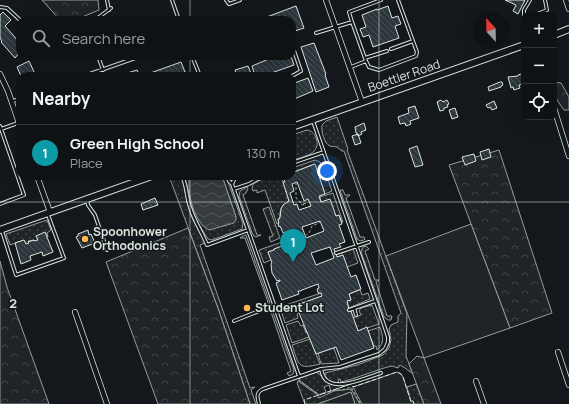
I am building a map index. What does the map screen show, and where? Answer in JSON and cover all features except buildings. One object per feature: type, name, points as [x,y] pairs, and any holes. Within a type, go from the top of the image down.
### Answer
[{"type":"street","points":[[326,0],[362,102]]},
{"type":"street","points":[[566,0],[569,9]]},
{"type":"street","points":[[557,34],[569,30]]},
{"type":"street","name":"Boettler Road","points":[[296,126],[521,46]]},
{"type":"street","points":[[0,74],[16,113]]},
{"type":"street","points":[[557,118],[569,156]]},
{"type":"street","points":[[38,180],[49,213]]},
{"type":"street","points":[[1,230],[140,180]]},
{"type":"street","points":[[75,312],[107,404]]},
{"type":"street","points":[[558,352],[569,385]]},
{"type":"street","points":[[476,381],[484,404]]},
{"type":"lane","points":[[100,16],[110,9],[107,0]]},
{"type":"lane","points":[[172,0],[178,16]]},
{"type":"lane","points":[[226,0],[229,4],[240,0]]},
{"type":"lane","points":[[382,0],[349,12],[369,67],[379,70],[416,56],[417,52],[398,0]]},
{"type":"lane","points":[[524,12],[530,0]]},
{"type":"lane","points":[[542,12],[547,10],[545,0]]},
{"type":"lane","points":[[0,7],[7,8],[16,16]]},
{"type":"lane","points":[[316,33],[352,22]]},
{"type":"lane","points":[[391,49],[413,42]]},
{"type":"lane","points":[[350,67],[387,51]]},
{"type":"lane","points":[[296,57],[301,71],[296,74]]},
{"type":"lane","points":[[99,60],[102,70]]},
{"type":"lane","points":[[96,72],[130,60]]},
{"type":"lane","points":[[194,60],[198,72]]},
{"type":"lane","points":[[12,102],[16,100]]},
{"type":"lane","points":[[259,404],[257,393],[263,388],[321,369],[340,367],[379,354],[385,349],[388,337],[313,120]]},
{"type":"lane","points":[[16,125],[0,128],[16,173]]},
{"type":"lane","points":[[296,162],[324,152]]},
{"type":"lane","points":[[0,204],[24,196],[18,180]]},
{"type":"lane","points":[[184,180],[189,205],[194,219],[204,235],[207,245],[248,230]]},
{"type":"lane","points":[[229,180],[234,189],[299,376]]},
{"type":"lane","points":[[232,184],[234,180]]},
{"type":"lane","points":[[234,189],[256,180]]},
{"type":"lane","points":[[86,199],[95,215],[107,250]]},
{"type":"lane","points":[[1,230],[16,275],[64,258],[49,213]]},
{"type":"lane","points":[[336,253],[369,242]]},
{"type":"lane","points":[[349,310],[375,301]]},
{"type":"lane","points":[[234,321],[274,305]]},
{"type":"lane","points":[[354,308],[356,315]]},
{"type":"lane","points":[[321,369],[324,378],[328,382],[334,384],[353,382],[380,373]]},
{"type":"path","points":[[296,182],[296,196],[301,205],[300,209]]},
{"type":"path","points":[[300,202],[306,204],[301,205]]},
{"type":"path","points":[[305,236],[309,233],[312,226],[321,222]]},
{"type":"path","points":[[294,378],[320,395],[338,389],[342,390],[351,388],[361,404]]},
{"type":"green space","points":[[42,0],[98,0],[99,10],[85,16],[56,16]]},
{"type":"green space","points":[[557,82],[561,83],[569,97],[569,110],[564,110],[557,100]]},
{"type":"green space","points":[[337,117],[348,149],[347,150],[407,314],[406,356],[413,374],[400,365],[398,368],[392,366],[341,382],[340,379],[338,380],[339,383],[330,382],[325,376],[325,373],[357,365],[383,355],[389,348],[391,340],[389,329],[391,325],[398,322],[398,316],[401,313],[344,151],[337,147],[328,145],[323,137],[322,125],[326,121]]},
{"type":"green space","points":[[307,130],[312,132],[317,143],[314,151],[296,159],[296,134]]},
{"type":"green space","points":[[499,150],[552,313],[510,328],[449,165]]},
{"type":"green space","points":[[315,160],[320,162],[325,169],[317,172],[314,164],[296,171],[296,167]]},
{"type":"green space","points":[[325,171],[332,191],[325,194],[318,173]]},
{"type":"green space","points":[[170,180],[182,180],[191,215],[205,243],[200,245],[250,388],[255,387],[251,390],[256,404],[250,404],[219,311]]},
{"type":"green space","points":[[186,180],[194,180],[236,217],[223,180],[227,180],[243,224],[242,229],[212,240],[208,239],[192,210]]},
{"type":"green space","points":[[260,180],[282,180],[289,201],[284,204],[282,208],[280,218],[278,219],[279,223],[277,224],[265,190],[257,193],[257,190],[253,191],[253,184]]},
{"type":"green space","points":[[247,187],[248,189],[246,193],[243,195],[257,235],[261,235],[256,237],[252,233],[239,196],[240,191]]},
{"type":"green space","points":[[340,190],[343,190],[345,195],[350,195],[346,198],[360,237],[364,237],[364,240],[360,241],[357,239]]},
{"type":"green space","points":[[333,193],[343,222],[339,215],[336,216],[321,202],[320,197]]},
{"type":"green space","points":[[269,207],[280,238],[271,242],[269,237],[273,236],[263,209]]},
{"type":"green space","points":[[47,220],[51,230],[47,233],[48,237],[46,233],[36,236],[38,240],[28,241],[29,243],[26,244],[24,240],[10,245],[6,234]]},
{"type":"green space","points":[[471,224],[510,328],[424,358],[386,256]]},
{"type":"green space","points":[[188,228],[219,311],[250,404],[158,404],[106,262]]},
{"type":"green space","points":[[245,235],[270,303],[265,306],[264,304],[268,302],[245,238],[240,238]]},
{"type":"green space","points":[[288,240],[296,241],[268,252],[271,260],[264,263],[259,250]]},
{"type":"green space","points":[[366,246],[369,249],[365,251],[375,280],[379,280],[376,282],[387,316],[392,316],[391,320],[384,317],[361,252],[363,247]]},
{"type":"green space","points":[[353,249],[358,263],[347,267],[336,255]]},
{"type":"green space","points":[[0,261],[7,287],[49,404],[0,404]]},
{"type":"green space","points":[[360,290],[362,295],[368,293],[370,299],[349,308],[347,301],[351,300],[349,294]]},
{"type":"green space","points":[[321,293],[322,296],[297,305],[299,313],[297,314],[298,318],[285,323],[280,307]]},
{"type":"green space","points":[[372,305],[379,324],[358,331],[353,318],[361,315],[359,311],[361,308]]},
{"type":"green space","points":[[271,310],[294,370],[293,374],[289,376],[287,373],[291,371],[271,312],[266,312]]},
{"type":"green space","points":[[298,321],[301,326],[303,325],[306,333],[308,332],[309,337],[292,343],[286,325]]},
{"type":"green space","points":[[380,327],[383,339],[377,350],[368,331]]},
{"type":"green space","points":[[310,339],[320,364],[303,366],[298,361],[292,345]]},
{"type":"green space","points":[[334,348],[339,363],[321,364],[318,353]]},
{"type":"green space","points":[[417,356],[424,358],[441,404],[424,404],[409,364]]},
{"type":"green space","points":[[317,372],[330,384],[348,385],[331,391],[329,385],[324,387],[326,392],[319,395],[299,380],[300,378]]},
{"type":"green space","points":[[397,372],[403,377],[411,401],[413,401],[414,404],[362,404],[353,387]]},
{"type":"green space","points":[[298,381],[318,395],[319,398],[334,391],[351,389],[360,404],[355,404],[351,392],[318,404],[305,404],[297,383]]},
{"type":"green space","points":[[416,384],[424,404],[414,404],[413,401],[411,402],[407,387]]},
{"type":"green space","points":[[351,392],[355,404],[318,404]]},
{"type":"water","points":[[189,180],[223,180],[236,217],[234,223],[209,230],[204,226],[199,221],[193,208]]},
{"type":"fence","points":[[305,404],[304,400],[351,384],[353,387],[397,372],[403,377],[411,402],[413,401],[414,404]]},
{"type":"place","name":"Spoonhower Orthodonics","points":[[85,239]]},
{"type":"place","name":"Green High School","points":[[293,262]]},
{"type":"place","name":"Student Lot","points":[[247,308]]}]
